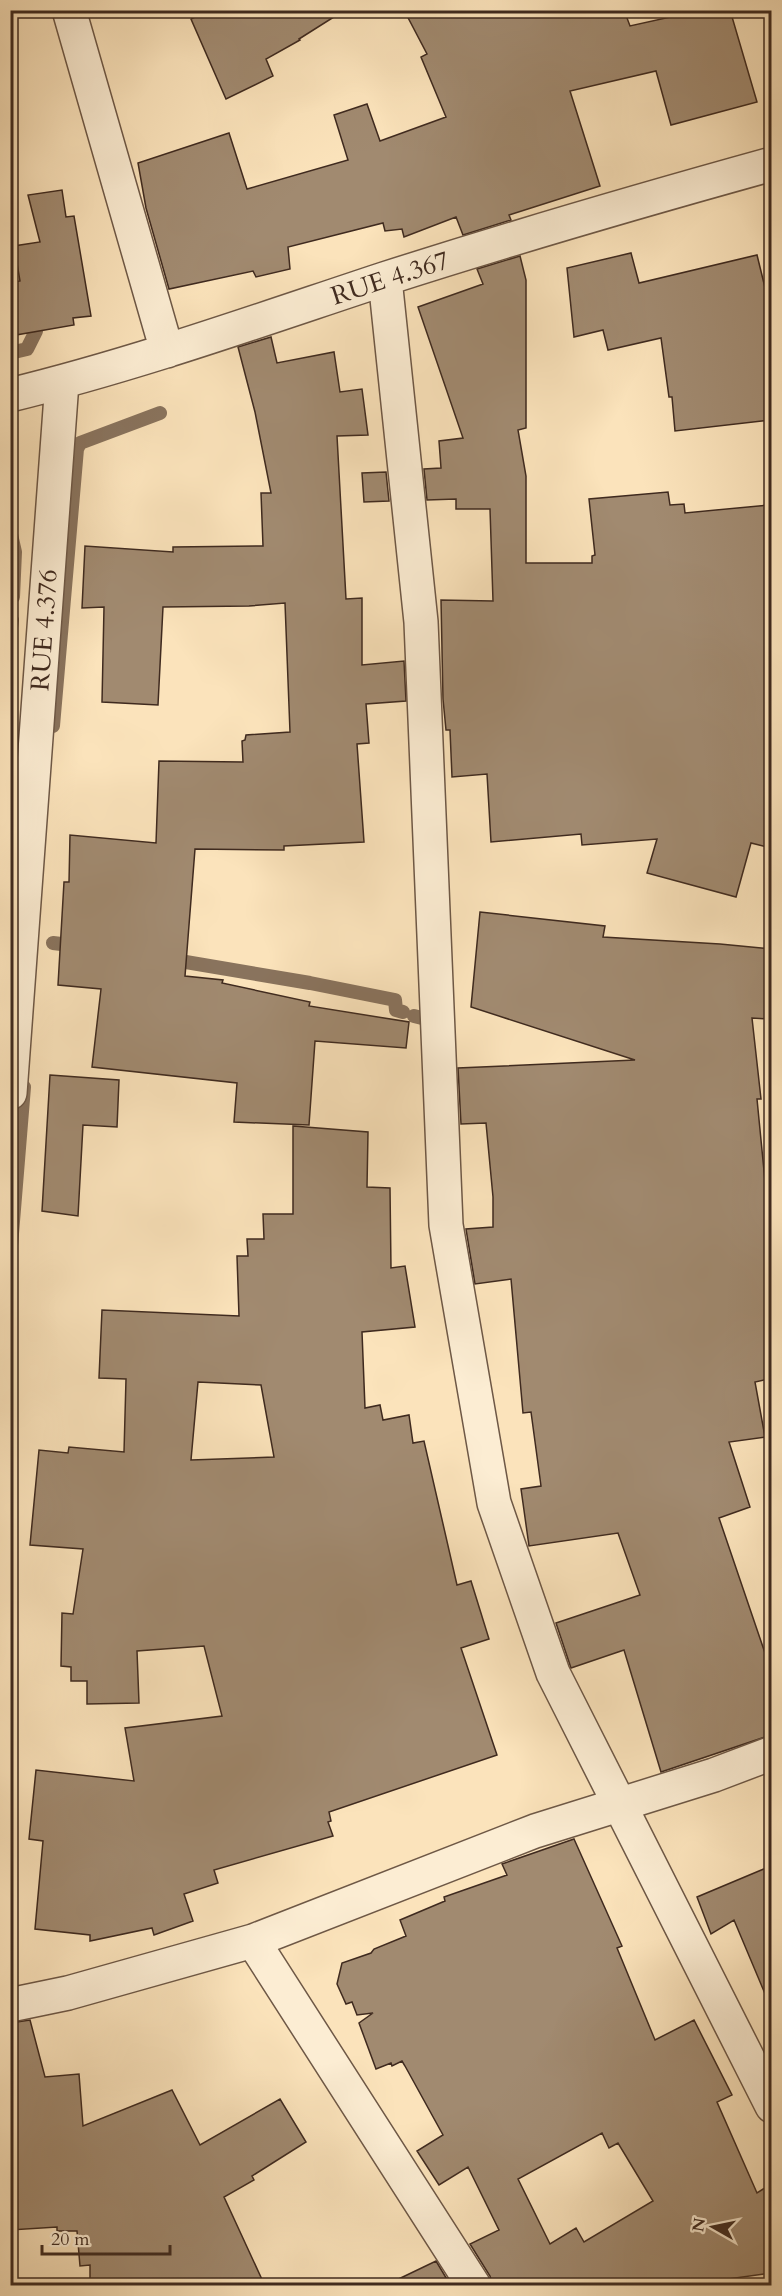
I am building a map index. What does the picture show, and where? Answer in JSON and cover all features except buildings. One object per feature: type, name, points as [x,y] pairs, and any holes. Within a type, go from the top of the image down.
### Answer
[{"type":"street","points":[[69,10],[167,351]]},
{"type":"street","name":"RUE 4.367","points":[[10,395],[167,351],[548,227],[771,164]]},
{"type":"street","points":[[385,279],[421,622],[446,1225],[494,1503],[553,1673],[771,2106]]},
{"type":"street","name":"RUE 4.376","points":[[11,1079],[62,382]]},
{"type":"street","points":[[10,2005],[68,1993],[253,1941],[536,1831],[714,1775],[771,1753]]},
{"type":"street","points":[[253,1941],[474,2286]]},
{"type":"waterway","points":[[10,353],[27,349],[36,331]]},
{"type":"waterway","points":[[53,726],[77,449],[80,443],[160,413]]},
{"type":"waterway","points":[[10,530],[15,552],[13,597]]},
{"type":"waterway","points":[[10,636],[12,620]]},
{"type":"waterway","points":[[53,943],[78,946]]},
{"type":"waterway","points":[[168,959],[395,1000],[396,1010],[403,1012]]},
{"type":"waterway","points":[[414,1016],[438,1022]]},
{"type":"waterway","points":[[10,1258],[24,1087]]}]
